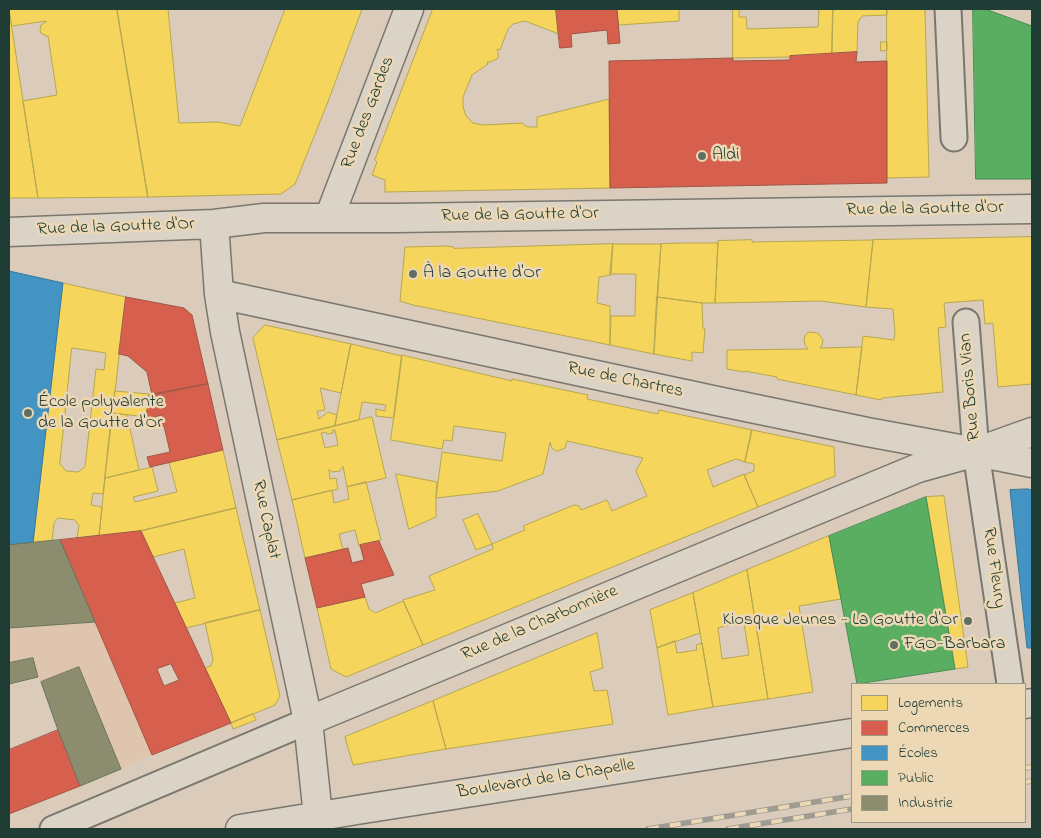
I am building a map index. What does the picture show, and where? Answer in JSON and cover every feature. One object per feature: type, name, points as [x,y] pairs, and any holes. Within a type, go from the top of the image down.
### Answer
[{"type":"street","name":"Rue des Gardes","points":[[329,218],[409,9]]},
{"type":"street","points":[[948,9],[954,138]]},
{"type":"street","name":"Rue de la Goutte d'Or","points":[[9,232],[214,224],[264,218],[395,218],[1032,209]]},
{"type":"street","name":"Rue Caplat","points":[[214,224],[219,294],[227,342],[308,721],[318,816]]},
{"type":"street","name":"Rue de Chartres","points":[[219,294],[717,402],[1032,463]]},
{"type":"street","name":"Rue Boris Vian","points":[[966,322],[976,452]]},
{"type":"street","name":"Rue de la Charbonnière","points":[[53,829],[918,468],[976,452],[1032,432]]},
{"type":"street","name":"Rue Fleury","points":[[976,452],[1010,683]]},
{"type":"street","name":"Boulevard de la Chapelle","points":[[240,829],[851,733]]},
{"type":"shaded area","points":[[9,271],[63,283],[33,543],[60,540],[152,755],[121,769],[79,667],[41,682],[37,677],[9,684]]},
{"type":"building: Logements","points":[[9,9],[23,101],[38,198],[9,198]]},
{"type":"building: Logements","points":[[9,9],[117,9],[148,197],[38,198],[23,101],[57,95],[48,36],[41,33],[40,30],[41,25],[46,21],[12,26]]},
{"type":"building: Logements","points":[[117,9],[168,9],[179,123],[218,122],[240,126],[285,9],[362,9],[295,184],[281,194],[148,197]]},
{"type":"building: Logements","points":[[433,9],[556,9],[559,34],[525,21],[513,24],[508,29],[500,50],[497,49],[498,58],[487,62],[488,64],[472,75],[463,97],[463,107],[466,116],[473,123],[483,125],[522,123],[527,127],[537,127],[537,117],[609,99],[610,188],[385,192],[385,180],[372,175],[377,162],[375,160]]},
{"type":"building: Logements","points":[[617,9],[679,9],[679,21],[619,25]]},
{"type":"building: Logements","points":[[733,9],[739,9],[739,17],[746,17],[747,29],[818,27],[819,9],[833,9],[832,54],[733,58]]},
{"type":"building: Logements","points":[[833,9],[887,9],[887,15],[862,16],[858,22],[857,52],[832,54]]},
{"type":"building: Logements","points":[[887,9],[925,9],[929,177],[887,178]]},
{"type":"building: Logements","points":[[881,42],[887,42],[887,50],[881,51]]},
{"type":"building: Logements","points":[[1032,237],[1032,384],[998,387],[993,323],[985,324],[983,300],[944,303],[946,327],[938,328],[943,392],[882,398],[881,400],[856,395],[863,336],[894,340],[895,333],[893,309],[866,307],[873,240]]},
{"type":"building: Logements","points":[[752,240],[752,242],[873,240],[866,307],[821,301],[715,303],[718,241]]},
{"type":"building: Logements","points":[[718,243],[715,303],[657,297],[661,244]]},
{"type":"building: Logements","points":[[613,244],[661,244],[654,354],[610,345],[611,316],[635,316],[636,274],[610,274]]},
{"type":"building: Logements","points":[[613,244],[611,275],[599,277],[597,303],[610,306],[610,345],[400,301],[405,247],[446,246],[454,248]]},
{"type":"building: Logements","points":[[63,283],[126,297],[103,494],[93,493],[91,505],[102,507],[99,536],[77,538],[79,526],[75,520],[58,518],[54,523],[52,541],[33,543]],"holes":[[[72,348],[106,353],[104,370],[96,369],[85,467],[78,472],[66,471],[60,464]]]},
{"type":"building: Logements","points":[[657,297],[702,303],[703,328],[705,329],[703,353],[692,352],[692,361],[654,354]]},
{"type":"building: Logements","points":[[265,325],[351,344],[341,393],[320,388],[325,410],[317,411],[319,419],[328,412],[337,415],[335,426],[277,440],[253,338]]},
{"type":"building: Logements","points":[[809,332],[818,333],[821,337],[823,340],[820,348],[862,347],[856,395],[777,379],[777,377],[727,369],[727,350],[808,349],[804,340]]},
{"type":"building: Logements","points":[[351,344],[402,356],[394,418],[376,416],[376,409],[385,411],[386,405],[362,402],[359,420],[335,426]]},
{"type":"building: Logements","points":[[402,355],[512,381],[512,379],[588,395],[587,399],[658,414],[659,410],[752,430],[745,462],[736,459],[707,470],[713,487],[744,474],[758,507],[423,645],[403,600],[435,590],[429,576],[493,549],[492,544],[525,530],[523,526],[574,505],[579,506],[581,510],[607,500],[612,511],[647,496],[636,471],[643,458],[567,441],[565,448],[558,451],[552,448],[550,442],[543,474],[498,491],[436,498],[442,452],[502,461],[506,433],[454,426],[452,441],[444,440],[442,449],[391,440]]},
{"type":"building: Logements","points":[[115,391],[149,394],[146,417],[112,413]]},
{"type":"building: Logements","points":[[112,413],[127,415],[139,470],[105,478]]},
{"type":"building: Logements","points":[[372,417],[386,478],[347,487],[343,466],[340,471],[332,472],[329,469],[330,479],[336,478],[338,489],[292,500],[277,440]],"holes":[[[333,430],[335,430],[338,445],[325,448],[321,433],[333,433]]]},
{"type":"building: Logements","points":[[752,430],[834,447],[835,476],[758,507],[744,475],[754,471],[754,464],[745,462]]},
{"type":"building: Logements","points":[[223,450],[236,508],[141,531],[99,536],[105,478],[152,467],[158,491],[133,497],[135,502],[177,492],[169,462]]},
{"type":"building: Logements","points":[[396,474],[437,482],[436,517],[409,529]]},
{"type":"building: Logements","points":[[366,482],[381,540],[359,546],[355,530],[339,534],[343,550],[305,558],[292,500],[332,490],[334,503],[349,499],[347,487]]},
{"type":"building: Logements","points":[[944,496],[968,667],[955,669],[926,497]]},
{"type":"building: Logements","points":[[236,508],[260,610],[186,628],[175,603],[195,598],[184,549],[153,557],[141,531]]},
{"type":"building: Logements","points":[[478,514],[492,544],[476,550],[463,520]]},
{"type":"building: Logements","points":[[829,536],[841,599],[799,606],[813,692],[768,699],[747,570]]},
{"type":"building: Logements","points":[[747,570],[768,699],[713,707],[693,593]],"holes":[[[744,623],[749,655],[722,659],[718,628]]]},
{"type":"building: Logements","points":[[693,593],[700,633],[657,648],[650,610]]},
{"type":"building: Logements","points":[[365,597],[369,609],[375,613],[403,601],[423,645],[346,677],[331,669],[317,608]]},
{"type":"building: Logements","points":[[260,610],[280,696],[275,705],[231,723],[205,668],[211,666],[213,659],[205,623]]},
{"type":"building: Logements","points":[[597,633],[603,668],[590,672],[594,691],[607,690],[613,724],[446,749],[433,701]]},
{"type":"building: Logements","points":[[675,641],[677,653],[697,650],[696,645],[702,643],[713,707],[668,715],[657,648]]},
{"type":"building: Logements","points":[[433,701],[446,749],[353,765],[345,737]]},
{"type":"building: Logements","points":[[253,714],[256,720],[233,729],[231,723]]},
{"type":"building: Commerces","points":[[556,9],[617,9],[620,43],[608,44],[607,30],[571,34],[572,47],[560,48]]},
{"type":"building: Commerces","points":[[857,52],[856,62],[887,61],[887,183],[610,188],[609,61],[733,58],[733,61],[790,60],[790,56]]},
{"type":"building: Commerces","points":[[126,297],[184,308],[192,315],[208,384],[152,395],[147,372],[128,356],[119,354]]},
{"type":"building: Commerces","points":[[208,384],[223,450],[150,467],[147,457],[170,452],[164,426],[158,428],[156,421],[163,420],[162,415],[146,419],[149,395]]},
{"type":"building: Commerces","points":[[141,531],[231,723],[152,755],[60,540]],"holes":[[[171,664],[179,680],[164,686],[157,669]]]},
{"type":"building: Commerces","points":[[379,541],[394,575],[361,584],[365,597],[317,608],[305,558],[348,548],[352,563],[364,560],[360,545]]},
{"type":"building: Commerces","points":[[58,730],[80,786],[9,814],[9,750]]},
{"type":"building: Écoles","name":"École polyvalente de la Goutte d'Or","points":[[9,271],[63,283],[33,543],[9,545]]},
{"type":"building: Écoles","points":[[1010,490],[1032,490],[1032,648],[1027,648]]},
{"type":"building: Public","points":[[973,9],[985,9],[1032,26],[1032,179],[976,179]]},
{"type":"building: Public","points":[[926,497],[955,669],[857,683],[829,536]]},
{"type":"building: Industrie","points":[[60,540],[95,622],[9,628],[9,545]]},
{"type":"building: Industrie","points":[[33,658],[38,677],[9,684],[9,663]]},
{"type":"building: Industrie","points":[[79,667],[121,769],[80,786],[41,682]]},
{"type":"railway","points":[[1026,768],[1032,767]]},
{"type":"railway","points":[[1026,782],[1032,781]]},
{"type":"railway","points":[[648,829],[851,796]]},
{"type":"railway","points":[[728,829],[851,809]]},
{"type":"place","name":"Aldi","points":[[702,156]]},
{"type":"place","name":"À la Goutte d'Or","points":[[413,274]]},
{"type":"place","name":"École polyvalente de la Goutte d'Or","points":[[28,413]]},
{"type":"place","name":"Kiosque Jeunes - La Goutte d'Or","points":[[968,621]]},
{"type":"place","name":"FGO-Barbara","points":[[894,645]]}]
